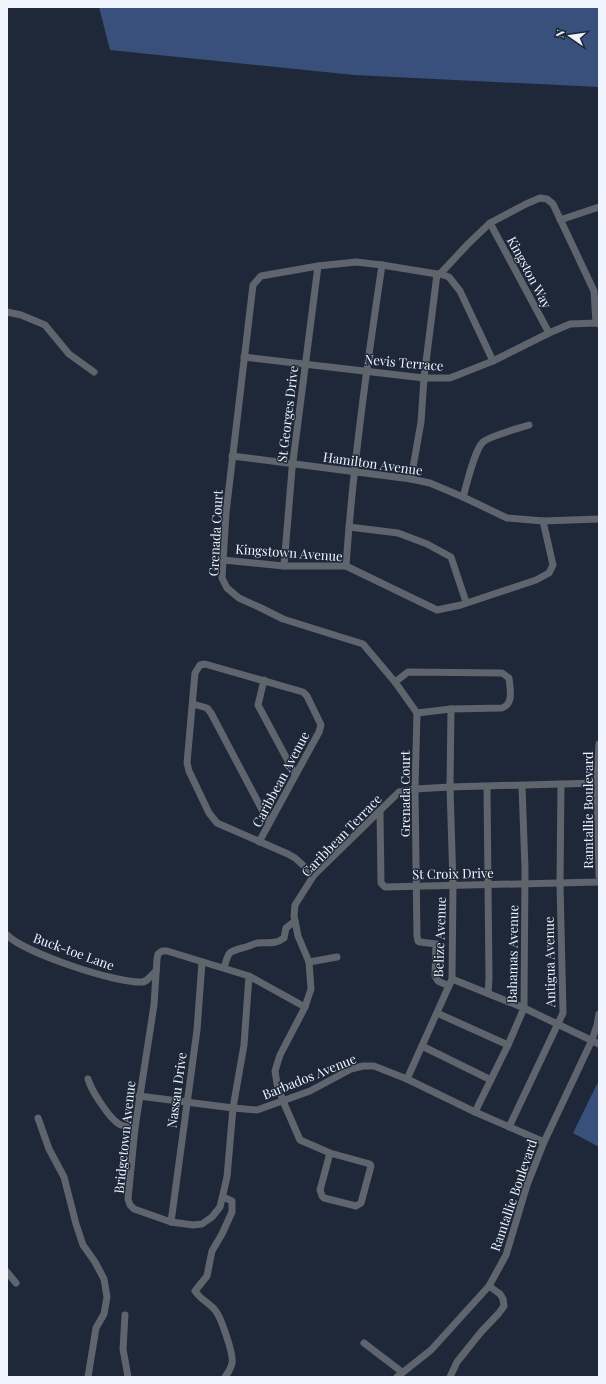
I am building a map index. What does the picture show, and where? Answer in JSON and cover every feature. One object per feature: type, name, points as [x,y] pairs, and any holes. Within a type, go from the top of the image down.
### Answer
[{"type":"street","points":[[411,479],[421,422],[424,378],[439,274],[490,224],[540,198],[547,199],[553,204],[594,291],[598,323]]},
{"type":"street","points":[[560,220],[599,207]]},
{"type":"street","name":"Kingston Way","points":[[490,224],[549,333]]},
{"type":"street","name":"Grenada Court","points":[[450,983],[438,981],[435,976],[436,944],[418,941],[417,936],[415,789],[417,712],[395,682],[363,644],[283,618],[239,598],[227,588],[222,578],[226,513],[253,285],[262,276],[318,266],[356,262],[439,274],[449,277],[460,291],[493,361]]},
{"type":"street","points":[[346,566],[354,471],[366,371],[382,265]]},
{"type":"street","name":"St Georges Drive","points":[[284,566],[293,464],[318,266]]},
{"type":"street","points":[[7,312],[21,315],[45,325],[69,354],[94,372]]},
{"type":"street","name":"Nevis Terrace","points":[[244,356],[424,378],[450,378],[493,361],[570,324],[598,323]]},
{"type":"street","points":[[464,497],[476,455],[483,442],[529,425]]},
{"type":"street","name":"Hamilton Avenue","points":[[232,456],[323,469],[354,471],[430,483],[464,497],[507,518],[543,521],[599,519]]},
{"type":"street","name":"Kingstown Avenue","points":[[223,560],[284,566],[346,566],[437,610],[461,604],[536,580],[549,573],[553,564],[543,521]]},
{"type":"street","points":[[349,527],[398,533],[427,544],[451,557],[466,602]]},
{"type":"street","name":"Caribbean Avenue","points":[[259,842],[319,732],[321,725],[307,696],[303,692],[210,664],[200,665],[195,673],[187,763],[189,771],[209,813],[217,823],[259,842],[295,858],[314,875]]},
{"type":"street","points":[[395,682],[408,672],[502,673],[509,678],[510,699],[509,704],[506,707],[417,712]]},
{"type":"street","points":[[264,680],[258,705],[295,774]]},
{"type":"street","points":[[193,704],[201,706],[211,713],[269,823]]},
{"type":"street","name":"Belize Avenue","points":[[407,1079],[450,983],[453,885],[450,787],[451,709]]},
{"type":"street","name":"Ramtallie Boulevard","points":[[599,744],[597,783],[599,876]]},
{"type":"street","name":"Caribbean Terrace","points":[[330,1153],[320,1190],[322,1196],[324,1198],[356,1206],[361,1204],[371,1166],[370,1164],[330,1153],[300,1140],[283,1101],[277,1084],[275,1071],[277,1061],[305,1007],[311,989],[309,962],[298,936],[294,916],[295,905],[314,875],[399,792],[415,789],[450,787],[597,783]]},
{"type":"street","name":"Antigua Avenue","points":[[509,1127],[563,1013],[560,883],[561,784]]},
{"type":"street","name":"Bahamas Avenue","points":[[475,1112],[508,1045],[524,1008],[525,884],[522,786]]},
{"type":"street","points":[[487,787],[488,993]]},
{"type":"street","name":"St Croix Drive","points":[[380,811],[381,883],[385,887],[599,882]]},
{"type":"street","points":[[224,968],[227,955],[231,950],[257,943],[272,944],[281,940],[284,938],[286,928],[294,921]]},
{"type":"street","name":"Buck-toe Lane","points":[[7,934],[19,943],[46,956],[105,977],[139,982],[147,980],[156,971]]},
{"type":"street","name":"Bridgetown Avenue","points":[[202,962],[162,950],[158,954],[152,1020],[135,1128],[128,1199],[130,1205],[134,1209],[171,1222],[193,1225],[202,1224],[220,1207],[227,1177],[234,1108],[244,1045],[249,976]]},
{"type":"street","points":[[309,962],[337,957]]},
{"type":"street","points":[[202,962],[249,976],[305,1007]]},
{"type":"street","name":"Nassau Drive","points":[[171,1222],[186,1102],[197,1030],[202,962]]},
{"type":"street","points":[[450,983],[488,993],[524,1008],[599,1044]]},
{"type":"street","points":[[437,1013],[508,1045]]},
{"type":"street","name":"Ramtallie Boulevard","points":[[400,1374],[432,1350],[489,1286],[506,1255],[527,1185],[544,1142],[592,1040],[599,1014]]},
{"type":"street","points":[[422,1046],[491,1080]]},
{"type":"street","name":"Barbados Avenue","points":[[139,1096],[257,1110],[324,1084],[351,1069],[363,1066],[374,1066],[407,1079],[475,1112],[544,1142]]},
{"type":"street","points":[[88,1079],[91,1088],[114,1120],[123,1126],[135,1128]]},
{"type":"street","points":[[38,1118],[49,1149],[64,1177],[83,1245],[95,1262],[104,1279],[107,1297],[104,1314],[96,1328],[88,1377]]},
{"type":"street","points":[[223,1197],[232,1201],[232,1212],[212,1251],[207,1276],[194,1291],[216,1311],[222,1324],[233,1362],[225,1377]]},
{"type":"street","points":[[7,1272],[16,1283]]},
{"type":"street","points":[[450,1377],[457,1362],[504,1306],[503,1299],[500,1294],[489,1286]]},
{"type":"street","points":[[125,1315],[123,1349],[128,1377]]},
{"type":"street","points":[[364,1343],[400,1374]]},
{"type":"shaded area","points":[[99,7],[599,7],[599,87],[354,75],[110,50]]},
{"type":"shaded area","points":[[599,1080],[599,1147],[573,1133]]}]
